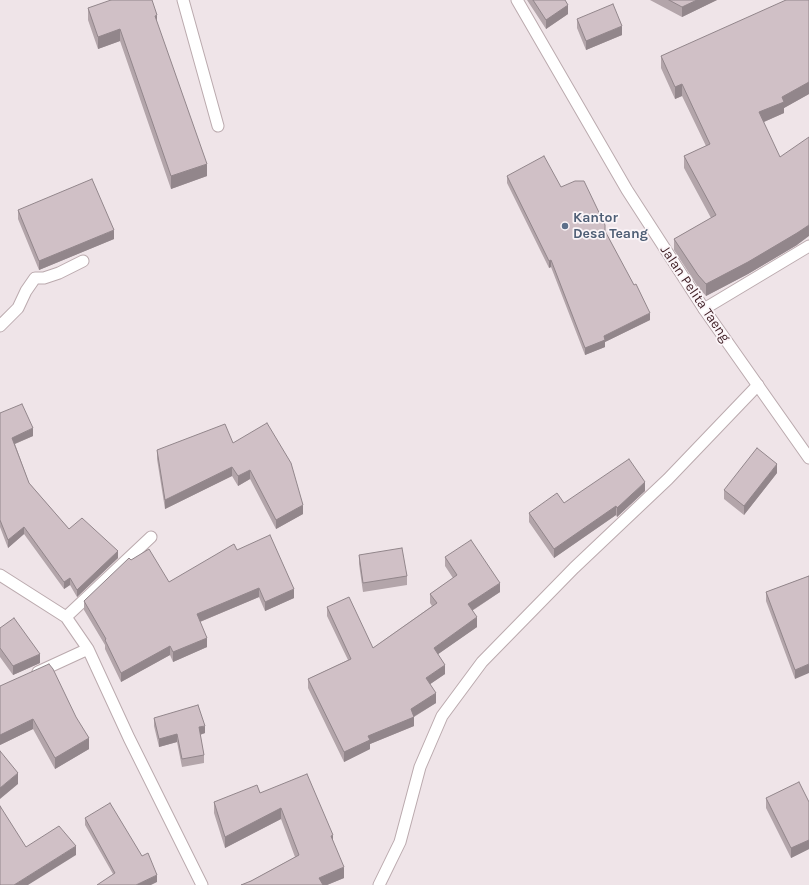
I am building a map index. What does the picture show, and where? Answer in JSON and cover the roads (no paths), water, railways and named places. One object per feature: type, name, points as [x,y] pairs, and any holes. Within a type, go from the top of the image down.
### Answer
[{"type":"street","points":[[183,0],[218,126]]},
{"type":"street","name":"Jalan Pelita Taeng","points":[[517,0],[626,190],[704,309],[809,458]]},
{"type":"street","points":[[704,309],[809,246]]},
{"type":"street","points":[[0,326],[18,308],[35,278],[44,278],[59,273],[83,261]]},
{"type":"street","points":[[380,885],[400,842],[420,767],[442,716],[482,662],[574,568],[668,480],[758,385]]},
{"type":"street","points":[[66,616],[151,537]]},
{"type":"street","points":[[0,574],[66,616],[88,649],[129,738],[202,885]]},
{"type":"street","points":[[27,677],[88,649]]},
{"type":"place","name":"Kantor Desa Teang","points":[[565,226]]}]
